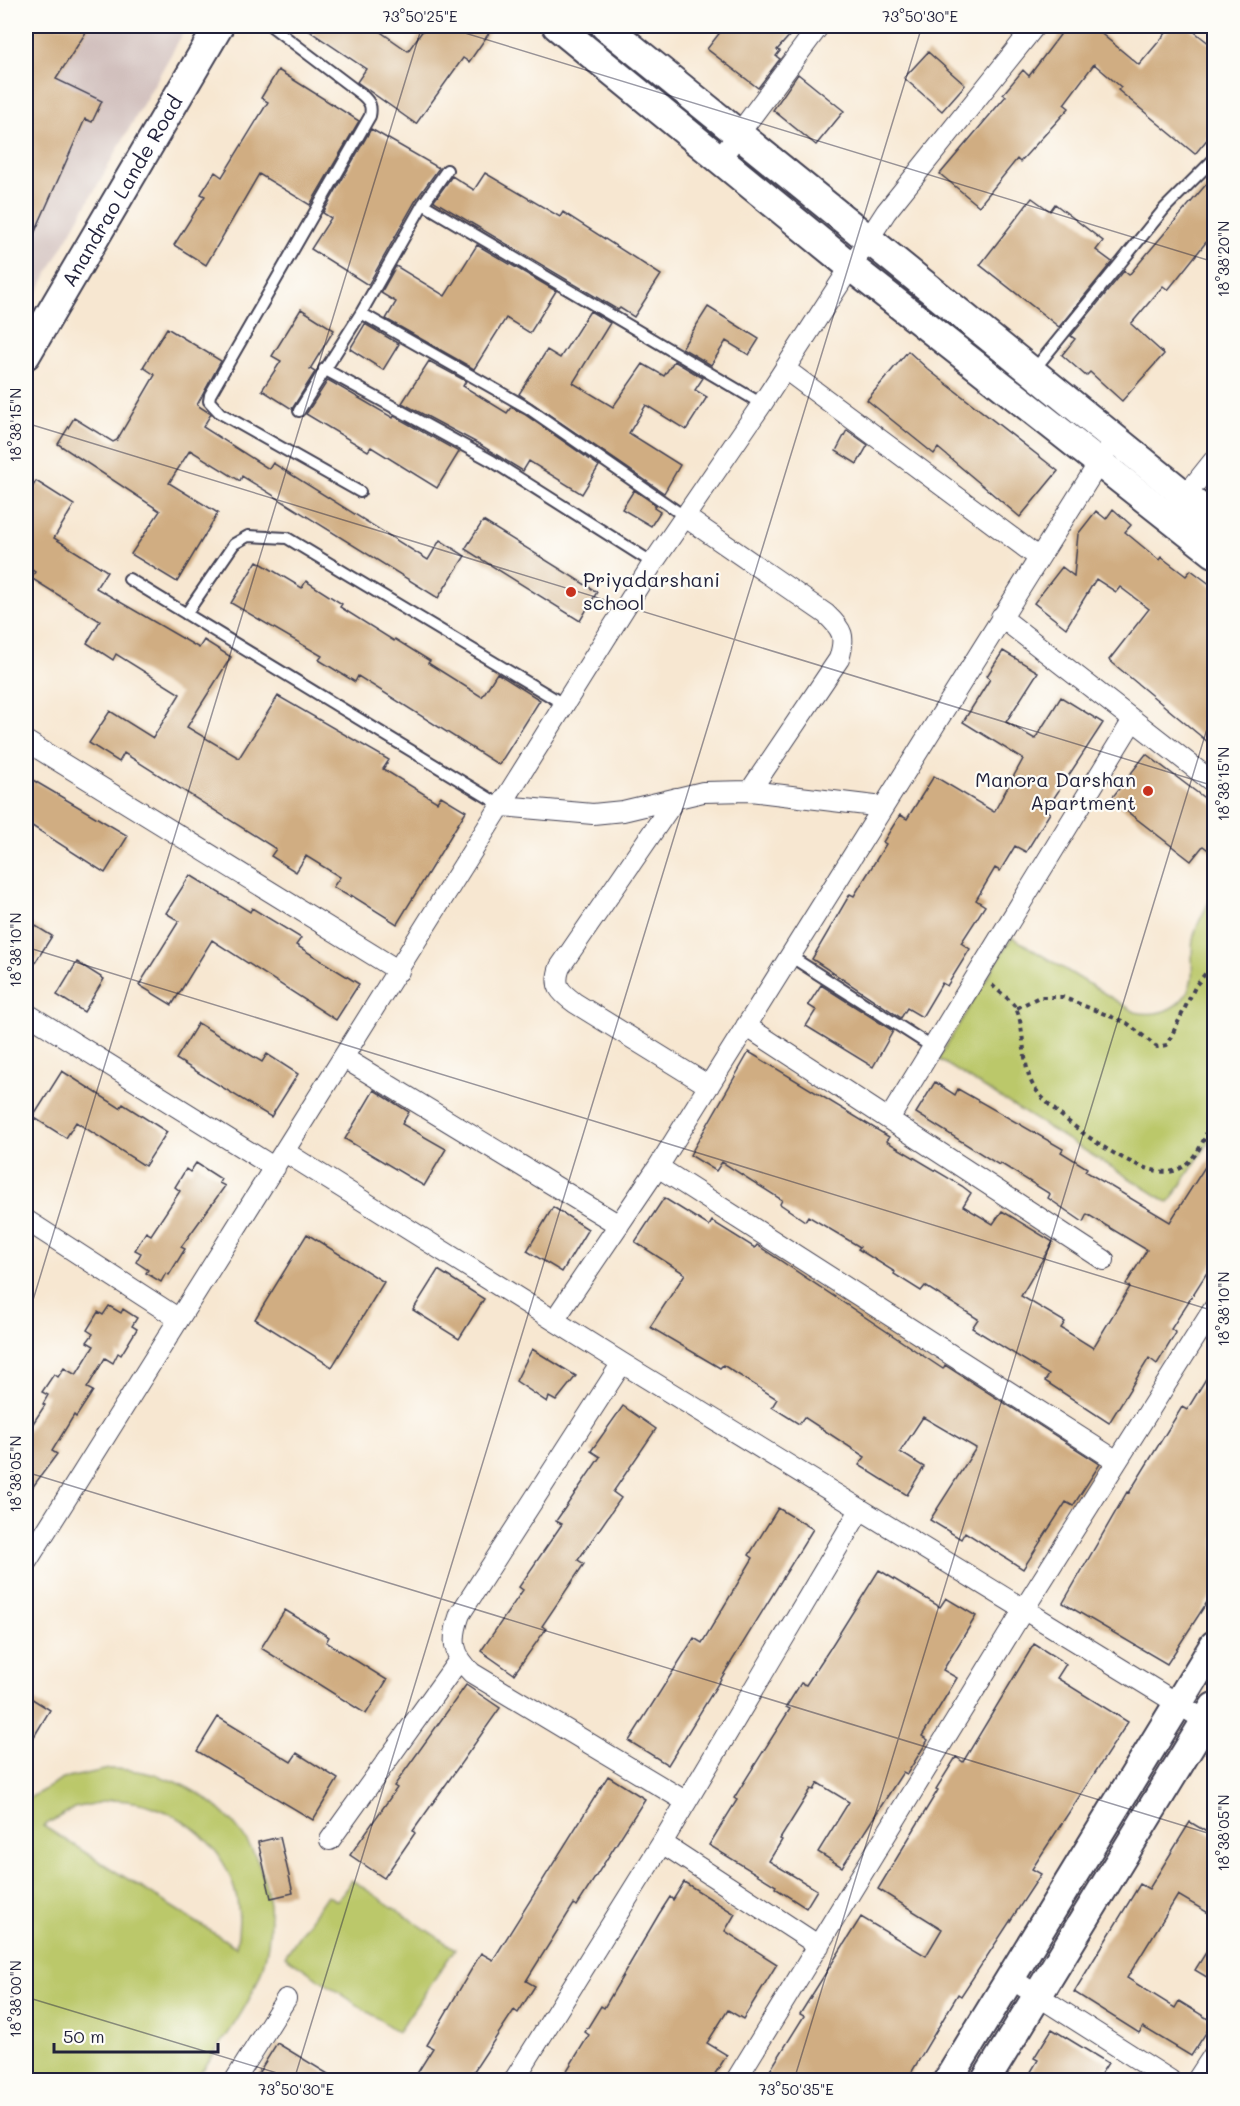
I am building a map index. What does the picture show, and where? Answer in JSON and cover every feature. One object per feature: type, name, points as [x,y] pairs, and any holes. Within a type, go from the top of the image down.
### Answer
[{"type":"main road","name":"Anandrao Lande Road","points":[[26,355],[219,26]]},
{"type":"main road","points":[[557,26],[850,266],[1107,450],[1177,506],[1215,553]]},
{"type":"main road","points":[[605,26],[1032,371],[1107,450]]},
{"type":"main road","points":[[1177,506],[1215,519]]},
{"type":"main road","points":[[948,2080],[1215,1645]]},
{"type":"main road","points":[[986,2080],[1210,1714]]},
{"type":"street","points":[[720,159],[819,26]]},
{"type":"street","points":[[26,1563],[653,563],[762,404],[869,237],[1035,26]]},
{"type":"street","points":[[785,369],[1038,558]]},
{"type":"street","points":[[555,1319],[658,1167],[1000,617],[1107,450]]},
{"type":"street","points":[[1177,506],[1215,460]]},
{"type":"street","points":[[684,516],[826,614],[841,628],[843,646],[839,659],[750,791]]},
{"type":"street","points":[[1000,617],[1215,783]]},
{"type":"street","points":[[889,1119],[1133,720]]},
{"type":"street","points":[[26,741],[399,971]]},
{"type":"street","points":[[502,806],[593,814],[623,811],[704,792],[750,791],[883,807]]},
{"type":"street","points":[[676,798],[560,967],[555,979],[559,992],[709,1086]]},
{"type":"street","points":[[28,1022],[280,1160],[555,1319],[860,1510],[1178,1703],[1210,1714]]},
{"type":"street","points":[[746,1026],[1104,1260]]},
{"type":"street","points":[[344,1058],[619,1225]]},
{"type":"street","points":[[658,1167],[1117,1461]]},
{"type":"street","points":[[26,1220],[179,1319]]},
{"type":"street","points":[[736,2080],[1024,1609],[1215,1308]]},
{"type":"street","points":[[622,1363],[460,1614],[453,1647],[459,1660],[472,1673],[685,1801]]},
{"type":"street","points":[[514,2080],[662,1843],[860,1510]]},
{"type":"street","points":[[330,1840],[459,1660]]},
{"type":"street","points":[[662,1843],[819,1946]]},
{"type":"street","points":[[1010,1978],[1170,2080]]},
{"type":"street","points":[[235,2080],[286,1999]]},
{"type":"street","points":[[1197,2080],[1215,2054]]},
{"type":"lane","points":[[271,26],[369,101],[370,116],[210,394],[209,401],[220,413],[360,492]]},
{"type":"lane","points":[[1032,371],[1165,208],[1215,159]]},
{"type":"lane","points":[[299,411],[361,313],[423,204],[447,170]]},
{"type":"lane","points":[[423,204],[762,404]]},
{"type":"lane","points":[[361,313],[528,408],[684,516]]},
{"type":"lane","points":[[324,369],[492,461],[653,563]]},
{"type":"lane","points":[[186,614],[234,544],[248,536],[287,538],[565,705]]},
{"type":"lane","points":[[129,579],[502,806]]},
{"type":"lane","points":[[789,956],[932,1047]]},
{"type":"path","points":[[1017,1008],[1039,997],[1062,997],[1126,1023],[1157,1047],[1167,1045],[1196,985],[1215,963]]},
{"type":"path","points":[[978,972],[1017,1008],[1032,1084],[1046,1104],[1072,1126],[1119,1157],[1160,1171],[1177,1170],[1191,1160],[1205,1141],[1215,1112]]},
{"type":"shaded area","points":[[26,26],[187,26],[26,312]]},
{"type":"green space","points":[[1211,897],[1214,900],[1214,1134],[1169,1203],[938,1059],[1012,937],[1135,1012],[1154,1013],[1171,1008],[1179,1003],[1189,988],[1192,978],[1194,935]]},
{"type":"green space","points":[[109,1769],[147,1773],[182,1785],[212,1804],[237,1828],[256,1858],[267,1891],[270,1927],[263,1966],[243,2011],[196,2080],[26,2080],[26,1800],[63,1779]],"holes":[[[111,1800],[140,1803],[166,1812],[190,1825],[210,1844],[225,1865],[235,1890],[239,1918],[236,1947],[43,1826],[74,1808]]]},
{"type":"green space","points":[[352,1880],[455,1949],[398,2032],[285,1956],[327,1895],[337,1901]]},
{"type":"building","points":[[26,26],[90,26],[56,79],[102,101],[92,122],[85,119],[26,252]]},
{"type":"building","points":[[302,26],[372,26],[408,51],[426,26],[494,26],[469,62],[463,58],[416,124],[357,82],[366,69]]},
{"type":"building","points":[[725,26],[798,26],[777,50],[780,51],[776,56],[780,59],[758,88],[707,49]]},
{"type":"building","points":[[1048,26],[1092,26],[1139,65],[1172,26],[1187,26],[1215,48],[1215,130],[1195,154],[1118,90],[1121,87],[1094,64],[1064,104],[1069,108],[1020,162],[1017,159],[979,206],[940,174],[1006,96],[1003,94],[1023,70],[1029,76],[1060,35]]},
{"type":"building","points":[[928,52],[965,85],[942,111],[904,78]]},
{"type":"building","points":[[278,70],[359,121],[310,205],[259,174],[206,265],[174,245],[205,196],[201,194],[215,172],[222,177],[268,102],[261,98]]},
{"type":"building","points":[[798,74],[844,111],[816,145],[773,110]]},
{"type":"building","points":[[371,129],[439,168],[416,200],[368,285],[311,249],[331,218],[323,213]]},
{"type":"building","points":[[485,173],[560,217],[563,212],[661,275],[634,317],[620,308],[618,310],[434,201],[452,176],[474,190]]},
{"type":"building","points":[[1215,174],[1215,231],[1168,290],[1163,286],[1131,324],[1164,354],[1122,401],[1090,372],[1086,376],[1062,355],[1075,339],[1071,336],[1124,271],[1129,275]]},
{"type":"building","points":[[1032,198],[1050,211],[1055,204],[1103,241],[1096,250],[1112,262],[1059,327],[980,265]]},
{"type":"building","points":[[477,245],[556,291],[530,333],[506,318],[474,369],[386,319],[396,302],[381,293],[396,266],[445,296]]},
{"type":"building","points":[[708,307],[759,339],[749,355],[726,341],[711,365],[682,348]]},
{"type":"building","points":[[301,309],[334,330],[310,369],[315,372],[292,409],[262,390],[281,361],[272,356]]},
{"type":"building","points":[[590,311],[610,323],[573,383],[613,407],[643,364],[664,376],[674,361],[703,378],[695,390],[707,397],[686,430],[646,405],[629,433],[680,465],[664,493],[519,394],[547,350],[560,358]]},
{"type":"building","points":[[365,324],[399,344],[383,370],[350,349]]},
{"type":"building","points":[[167,328],[221,361],[197,405],[211,414],[203,427],[269,469],[273,463],[428,560],[440,540],[465,556],[438,598],[242,476],[240,481],[190,450],[169,483],[218,513],[177,582],[131,554],[160,511],[58,444],[74,418],[113,442],[117,440],[155,375],[143,367]]},
{"type":"building","points":[[908,351],[930,371],[1058,471],[1020,517],[938,448],[934,454],[867,400]]},
{"type":"building","points":[[429,361],[466,381],[463,386],[507,413],[511,407],[524,414],[599,466],[582,494],[529,461],[523,471],[479,444],[402,403]]},
{"type":"building","points":[[328,380],[393,418],[394,416],[459,452],[437,488],[371,447],[368,451],[306,414]]},
{"type":"building","points":[[847,430],[868,445],[857,464],[836,451]]},
{"type":"building","points":[[36,481],[74,505],[54,538],[107,571],[96,588],[199,648],[204,640],[231,657],[187,727],[239,758],[278,696],[389,760],[383,769],[437,802],[441,796],[466,811],[397,924],[351,895],[350,897],[333,887],[340,877],[306,856],[296,872],[271,856],[276,849],[124,753],[119,762],[89,743],[110,711],[153,738],[180,694],[116,654],[113,660],[87,643],[100,621],[31,578],[35,572],[26,566],[26,497]]},
{"type":"building","points":[[634,490],[656,505],[654,508],[660,512],[651,526],[622,509]]},
{"type":"building","points":[[1113,509],[1131,525],[1125,532],[1159,560],[1161,557],[1186,576],[1191,570],[1215,588],[1215,748],[1109,660],[1149,609],[1120,587],[1116,592],[1096,579],[1066,628],[1034,603],[1062,567],[1074,576],[1078,534],[1096,511],[1106,519]]},
{"type":"building","points":[[483,521],[597,592],[580,621],[465,549]]},
{"type":"building","points":[[257,561],[302,588],[306,581],[342,604],[340,607],[430,661],[428,663],[482,697],[497,673],[540,700],[499,765],[358,676],[355,682],[319,660],[322,656],[231,603]]},
{"type":"building","points":[[1003,651],[1038,672],[1006,722],[1035,739],[1061,697],[1103,723],[1046,810],[1050,813],[1026,852],[1015,846],[1000,871],[995,868],[976,900],[985,906],[961,943],[970,949],[947,986],[942,983],[922,1017],[907,1008],[901,1018],[812,959],[850,894],[854,896],[886,844],[883,842],[900,815],[907,819],[934,776],[994,812],[1023,759],[963,722],[990,679],[987,676]]},
{"type":"building","points":[[1146,754],[1215,806],[1215,855],[1203,846],[1191,861],[1111,799]]},
{"type":"building","points":[[26,776],[128,836],[105,873],[26,822]]},
{"type":"building","points":[[190,875],[250,912],[252,908],[301,938],[296,945],[359,984],[336,1020],[212,940],[172,1005],[139,985],[179,921],[166,913]]},
{"type":"building","points":[[26,920],[52,936],[26,977]]},
{"type":"building","points":[[77,962],[104,979],[84,1012],[57,995]]},
{"type":"building","points":[[821,985],[893,1031],[873,1067],[806,1026],[816,1010],[808,1005]]},
{"type":"building","points":[[198,1023],[262,1062],[267,1054],[298,1074],[271,1117],[176,1059]]},
{"type":"building","points":[[749,1052],[889,1137],[886,1141],[962,1186],[971,1193],[963,1206],[993,1224],[1002,1211],[1053,1242],[1021,1296],[1065,1322],[1061,1328],[1093,1348],[1130,1287],[1126,1284],[1147,1250],[1087,1214],[1083,1222],[1048,1198],[1050,1194],[916,1113],[935,1082],[955,1095],[958,1089],[1063,1149],[1061,1152],[1087,1168],[1085,1171],[1170,1222],[1215,1151],[1215,1260],[1171,1329],[1176,1333],[1157,1364],[1149,1358],[1109,1423],[1045,1381],[1049,1375],[972,1328],[978,1319],[925,1286],[921,1291],[858,1249],[860,1247],[808,1216],[805,1221],[780,1204],[782,1200],[722,1162],[716,1171],[690,1155]]},
{"type":"building","points":[[62,1071],[120,1108],[123,1104],[167,1132],[145,1166],[76,1122],[66,1138],[33,1117]]},
{"type":"building","points":[[374,1090],[409,1112],[402,1124],[446,1149],[424,1186],[345,1139]]},
{"type":"building","points":[[196,1163],[221,1179],[219,1183],[225,1186],[181,1247],[185,1249],[169,1275],[166,1273],[161,1282],[146,1273],[148,1270],[136,1262],[141,1253],[135,1250],[146,1232],[151,1235],[180,1191],[175,1187],[186,1169],[190,1172]]},
{"type":"building","points":[[664,1198],[709,1226],[712,1221],[755,1248],[757,1245],[943,1369],[945,1365],[1100,1464],[1073,1506],[1066,1502],[1023,1569],[965,1532],[961,1539],[930,1520],[976,1448],[923,1417],[900,1452],[924,1467],[907,1495],[859,1465],[865,1457],[804,1417],[799,1424],[772,1407],[777,1399],[723,1365],[720,1368],[650,1327],[685,1274],[635,1242]]},
{"type":"building","points":[[553,1207],[588,1229],[562,1272],[527,1251]]},
{"type":"building","points":[[307,1234],[384,1282],[332,1367],[255,1319]]},
{"type":"building","points":[[438,1270],[484,1299],[459,1339],[413,1310]]},
{"type":"building","points":[[109,1306],[121,1313],[123,1309],[137,1318],[132,1326],[137,1329],[121,1355],[118,1353],[113,1363],[105,1358],[87,1388],[93,1391],[76,1417],[74,1415],[52,1451],[57,1454],[26,1496],[26,1434],[45,1405],[43,1404],[48,1395],[42,1392],[54,1374],[58,1377],[64,1368],[76,1375],[94,1346],[87,1342],[93,1334],[87,1330],[98,1312],[103,1315]]},
{"type":"building","points":[[532,1349],[576,1376],[556,1401],[549,1397],[547,1402],[516,1381]]},
{"type":"building","points":[[1215,1364],[1215,1590],[1167,1664],[1063,1603],[1127,1492],[1129,1493],[1182,1407],[1187,1410]]},
{"type":"building","points":[[623,1406],[656,1429],[613,1492],[621,1498],[578,1560],[584,1564],[542,1626],[546,1629],[514,1674],[481,1651],[523,1590],[519,1587],[562,1524],[556,1521],[600,1457],[591,1451]]},
{"type":"building","points":[[778,1508],[813,1529],[668,1765],[629,1741],[694,1638],[702,1643],[753,1558],[749,1555]]},
{"type":"building","points":[[879,1570],[940,1607],[946,1598],[976,1616],[943,1670],[957,1678],[922,1736],[928,1740],[907,1774],[903,1772],[842,1867],[818,1852],[849,1802],[818,1783],[814,1790],[811,1789],[780,1839],[782,1840],[769,1861],[817,1890],[806,1908],[775,1888],[776,1886],[709,1845],[737,1800],[734,1798],[790,1709],[786,1707],[801,1683],[806,1685]]},
{"type":"building","points":[[285,1610],[329,1637],[326,1642],[387,1680],[366,1714],[261,1648]]},
{"type":"building","points":[[1034,1644],[1066,1664],[1057,1678],[1128,1722],[1032,1869],[1041,1874],[961,1996],[958,1994],[907,2080],[764,2080],[804,2016],[800,2014],[861,1917],[926,1956],[942,1929],[878,1889],[956,1757],[963,1762]]},
{"type":"building","points":[[466,1685],[500,1708],[413,1831],[415,1833],[384,1878],[350,1855],[397,1788],[394,1786]]},
{"type":"building","points":[[26,1695],[50,1710],[26,1750]]},
{"type":"building","points":[[218,1717],[291,1762],[297,1753],[338,1779],[313,1820],[197,1751]]},
{"type":"building","points":[[608,1776],[645,1799],[577,1906],[574,1904],[526,1981],[535,1986],[518,2013],[514,2010],[468,2080],[413,2080],[433,2048],[427,2045],[481,1953],[493,1960]]},
{"type":"building","points":[[1190,1822],[1215,1837],[1215,1917],[1178,1895],[1127,1978],[1175,2008],[1179,2001],[1213,2022],[1191,2056],[1143,2027],[1139,2033],[1074,1992],[1140,1884],[1149,1889]]},
{"type":"building","points":[[280,1837],[293,1893],[271,1898],[258,1842]]},
{"type":"building","points":[[684,1882],[735,1914],[725,1931],[777,1964],[743,2019],[728,2010],[707,2043],[727,2055],[711,2080],[561,2080],[589,2035],[585,2032],[601,2006],[604,2008],[659,1914],[670,1897],[673,1900]]},
{"type":"building","points":[[1215,1938],[1215,1982],[1195,1970]]},
{"type":"building","points":[[1052,2029],[1108,2063],[1097,2080],[1026,2080],[1038,2060],[1034,2058]]},
{"type":"building","points":[[277,2043],[338,2080],[254,2080]]},
{"type":"place","name":"Priyadarshani school","points":[[571,592]]},
{"type":"place","name":"Manora Darshan Apartment","points":[[1148,791]]}]
